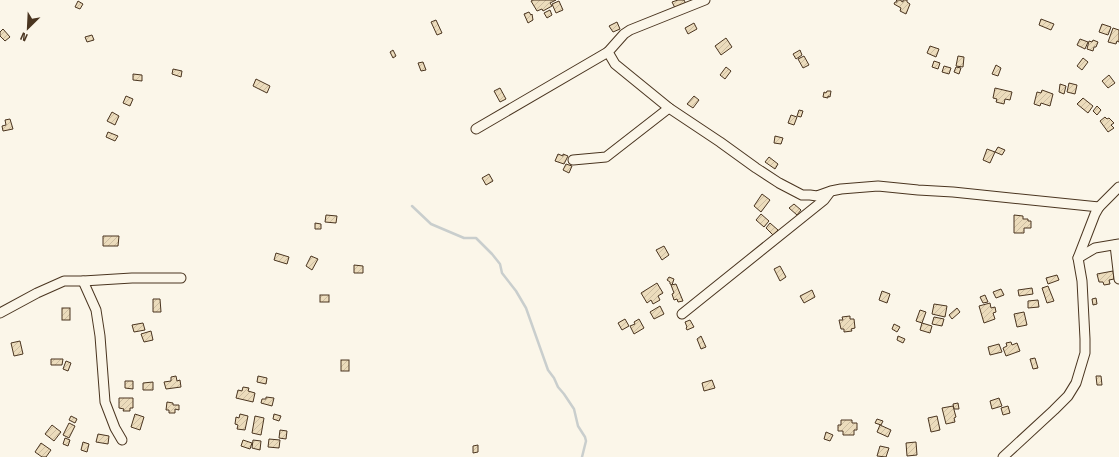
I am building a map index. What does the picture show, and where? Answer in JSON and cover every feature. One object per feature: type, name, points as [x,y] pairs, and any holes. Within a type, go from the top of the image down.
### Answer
[{"type":"street","points":[[476,130],[608,52],[624,34],[630,30],[705,0]]},
{"type":"street","points":[[608,52],[615,64],[670,108],[778,183],[802,195],[817,196],[831,191],[878,186],[1099,207]]},
{"type":"street","points":[[573,160],[606,157],[670,108]]},
{"type":"street","points":[[1003,457],[1068,396],[1076,383],[1085,353],[1082,280],[1078,258],[1099,207],[1119,187]]},
{"type":"street","points":[[682,314],[824,200],[831,191]]},
{"type":"street","points":[[1078,258],[1095,248],[1117,244],[1119,279]]},
{"type":"street","points":[[0,313],[37,293],[64,281],[132,278],[181,278]]},
{"type":"street","points":[[83,281],[96,310],[100,336],[105,402],[115,428],[122,440]]},
{"type":"building","points":[[556,0],[550,3],[552,6],[543,11],[542,9],[537,11],[531,1]]},
{"type":"building","points":[[684,0],[686,4],[675,8],[672,2]]},
{"type":"building","points":[[896,0],[901,0],[903,2],[903,0],[907,0],[910,4],[906,14],[900,11],[901,8],[894,4],[897,2]]},
{"type":"building","points":[[78,1],[83,4],[80,9],[75,7]]},
{"type":"building","points":[[559,1],[563,10],[556,13],[552,4]]},
{"type":"building","points":[[550,10],[552,15],[547,18],[544,13]]},
{"type":"building","points":[[529,12],[531,15],[532,14],[533,20],[528,23],[524,14]]},
{"type":"building","points":[[1041,19],[1054,24],[1051,30],[1039,25]]},
{"type":"building","points":[[436,20],[442,33],[437,35],[431,22]]},
{"type":"building","points":[[617,22],[620,29],[613,32],[609,26]]},
{"type":"building","points":[[694,23],[697,29],[688,34],[685,28]]},
{"type":"building","points":[[1102,24],[1111,27],[1108,35],[1099,32]]},
{"type":"building","points":[[1113,28],[1119,30],[1119,42],[1117,41],[1116,44],[1108,42]]},
{"type":"building","points":[[3,29],[10,37],[5,41],[0,36],[0,32]]},
{"type":"building","points":[[92,35],[94,40],[87,42],[85,37]]},
{"type":"building","points":[[726,38],[732,47],[721,55],[715,46]]},
{"type":"building","points":[[1080,39],[1088,42],[1085,49],[1077,45]]},
{"type":"building","points":[[1093,40],[1098,42],[1093,51],[1087,49],[1089,41],[1092,42]]},
{"type":"building","points":[[930,46],[939,49],[936,57],[927,53]]},
{"type":"building","points":[[393,50],[396,56],[393,58],[390,52]]},
{"type":"building","points":[[800,50],[802,55],[796,59],[793,54]]},
{"type":"building","points":[[804,56],[809,65],[803,68],[798,59]]},
{"type":"building","points":[[958,56],[964,57],[963,67],[956,66]]},
{"type":"building","points":[[1083,58],[1088,62],[1082,70],[1077,66]]},
{"type":"building","points":[[934,61],[940,63],[938,69],[932,67]]},
{"type":"building","points":[[423,62],[426,70],[421,71],[418,63]]},
{"type":"building","points":[[996,65],[1001,68],[998,76],[992,74]]},
{"type":"building","points":[[944,66],[951,68],[949,74],[942,72]]},
{"type":"building","points":[[726,67],[731,71],[725,79],[720,75]]},
{"type":"building","points":[[956,67],[961,68],[959,74],[954,72]]},
{"type":"building","points":[[173,69],[182,71],[181,77],[172,74]]},
{"type":"building","points":[[133,74],[142,75],[142,81],[133,80]]},
{"type":"building","points":[[1109,75],[1115,83],[1108,88],[1102,81]]},
{"type":"building","points":[[256,79],[270,86],[267,93],[253,86]]},
{"type":"building","points":[[1069,83],[1077,85],[1075,94],[1067,92]]},
{"type":"building","points":[[1060,84],[1066,86],[1064,94],[1059,92]]},
{"type":"building","points":[[500,88],[506,99],[500,102],[494,91]]},
{"type":"building","points":[[995,88],[1012,92],[1010,100],[1005,99],[1004,104],[996,102],[997,99],[993,98]]},
{"type":"building","points":[[1042,90],[1053,94],[1050,106],[1041,103],[1040,106],[1034,104],[1037,92],[1041,93]]},
{"type":"building","points":[[827,91],[831,91],[830,97],[823,97],[824,92],[826,93]]},
{"type":"building","points":[[126,96],[133,99],[130,106],[123,103]]},
{"type":"building","points":[[694,96],[699,100],[693,108],[687,104]]},
{"type":"building","points":[[1083,98],[1093,106],[1088,113],[1077,104]]},
{"type":"building","points":[[1097,106],[1101,110],[1097,115],[1093,111]]},
{"type":"building","points":[[799,110],[803,111],[801,117],[797,116]]},
{"type":"building","points":[[112,112],[119,116],[115,125],[107,121]]},
{"type":"building","points":[[791,115],[797,117],[794,125],[788,123]]},
{"type":"building","points":[[1105,117],[1107,119],[1109,118],[1114,123],[1111,125],[1114,128],[1108,132],[1100,121]]},
{"type":"building","points":[[10,119],[13,129],[3,131],[2,126],[6,125],[5,120]]},
{"type":"building","points":[[108,132],[118,136],[115,141],[106,137]]},
{"type":"building","points":[[775,136],[783,138],[781,144],[774,143]]},
{"type":"building","points":[[998,147],[1005,150],[1002,155],[995,152]]},
{"type":"building","points":[[987,149],[995,152],[990,163],[983,160]]},
{"type":"building","points":[[558,154],[568,156],[564,164],[555,161]]},
{"type":"building","points":[[769,157],[778,164],[775,169],[765,162]]},
{"type":"building","points":[[566,164],[572,166],[569,173],[563,170]]},
{"type":"building","points":[[489,174],[493,181],[486,185],[482,178]]},
{"type":"building","points":[[762,194],[770,200],[761,212],[754,206]]},
{"type":"building","points":[[794,204],[801,210],[797,215],[789,208]]},
{"type":"building","points":[[761,214],[769,221],[764,227],[756,220]]},
{"type":"building","points":[[326,215],[337,216],[336,223],[325,222]]},
{"type":"building","points":[[1014,215],[1023,216],[1023,219],[1028,219],[1028,221],[1031,221],[1031,228],[1024,228],[1024,233],[1014,233]]},
{"type":"building","points":[[315,223],[321,224],[321,229],[315,229]]},
{"type":"building","points":[[770,223],[778,230],[773,235],[766,228]]},
{"type":"building","points":[[103,236],[119,236],[118,246],[103,246]]},
{"type":"building","points":[[664,246],[669,255],[662,260],[656,250]]},
{"type":"building","points":[[276,253],[289,257],[287,264],[274,260]]},
{"type":"building","points":[[311,256],[318,259],[312,270],[306,266]]},
{"type":"building","points":[[354,265],[363,266],[363,273],[354,273]]},
{"type":"building","points":[[780,266],[786,277],[780,281],[774,269]]},
{"type":"building","points":[[1113,271],[1114,279],[1109,280],[1110,284],[1104,285],[1103,282],[1099,282],[1097,274]]},
{"type":"building","points":[[1057,275],[1059,280],[1048,284],[1046,278]]},
{"type":"building","points":[[669,277],[674,279],[672,285],[667,280]]},
{"type":"building","points":[[657,283],[663,293],[658,296],[660,300],[653,304],[651,300],[647,303],[641,293]]},
{"type":"building","points":[[676,284],[683,301],[678,302],[677,299],[674,300],[672,294],[674,293],[671,285]]},
{"type":"building","points":[[1048,286],[1054,301],[1047,303],[1042,288]]},
{"type":"building","points":[[1032,288],[1033,294],[1019,296],[1018,290]]},
{"type":"building","points":[[1001,289],[1004,295],[996,298],[993,292]]},
{"type":"building","points":[[812,290],[815,297],[804,303],[800,296]]},
{"type":"building","points":[[882,291],[890,294],[887,303],[879,300]]},
{"type":"building","points":[[320,295],[329,295],[329,302],[320,302]]},
{"type":"building","points":[[985,295],[988,302],[983,303],[980,297]]},
{"type":"building","points":[[1096,298],[1097,304],[1093,305],[1092,299]]},
{"type":"building","points":[[153,299],[160,299],[161,312],[153,312]]},
{"type":"building","points":[[1038,300],[1039,307],[1028,308],[1028,301]]},
{"type":"building","points":[[990,303],[991,308],[995,307],[996,312],[993,313],[995,319],[984,323],[979,306]]},
{"type":"building","points":[[934,304],[947,306],[945,317],[932,314]]},
{"type":"building","points":[[660,306],[664,314],[654,319],[650,312]]},
{"type":"building","points":[[62,308],[70,308],[70,320],[62,320]]},
{"type":"building","points":[[957,308],[960,312],[952,319],[949,315]]},
{"type":"building","points":[[920,310],[926,312],[922,323],[916,321]]},
{"type":"building","points":[[1024,312],[1027,325],[1017,327],[1014,314]]},
{"type":"building","points":[[850,316],[850,319],[854,319],[855,328],[851,329],[852,331],[844,332],[844,329],[841,329],[839,320],[843,320],[842,317]]},
{"type":"building","points":[[934,317],[944,319],[942,326],[932,324]]},
{"type":"building","points":[[625,319],[629,326],[622,330],[618,323]]},
{"type":"building","points":[[639,319],[644,328],[634,334],[630,326],[635,324],[634,322]]},
{"type":"building","points":[[690,320],[694,327],[687,330],[685,322]]},
{"type":"building","points":[[143,323],[145,330],[134,332],[132,325]]},
{"type":"building","points":[[922,323],[932,326],[930,333],[920,330]]},
{"type":"building","points":[[894,324],[900,327],[897,332],[892,329]]},
{"type":"building","points":[[151,331],[153,340],[144,342],[141,334]]},
{"type":"building","points":[[701,336],[706,347],[701,349],[697,339]]},
{"type":"building","points":[[898,336],[905,339],[903,343],[897,340]]},
{"type":"building","points":[[20,341],[23,354],[14,356],[11,343]]},
{"type":"building","points":[[1011,342],[1012,345],[1017,343],[1020,351],[1006,356],[1003,348],[1007,346],[1006,343]]},
{"type":"building","points":[[999,344],[1002,352],[990,355],[988,347]]},
{"type":"building","points":[[1035,358],[1038,368],[1033,369],[1030,359]]},
{"type":"building","points":[[51,359],[63,359],[62,365],[51,365]]},
{"type":"building","points":[[341,360],[349,360],[349,371],[341,371]]},
{"type":"building","points":[[66,361],[71,363],[68,371],[63,369]]},
{"type":"building","points":[[176,376],[177,381],[180,380],[181,387],[166,389],[164,382],[171,381],[171,377]]},
{"type":"building","points":[[258,376],[267,378],[266,384],[257,382]]},
{"type":"building","points":[[1096,376],[1101,376],[1102,385],[1097,385]]},
{"type":"building","points":[[712,380],[715,388],[704,391],[702,383]]},
{"type":"building","points":[[125,381],[133,381],[133,389],[125,388]]},
{"type":"building","points":[[153,382],[153,390],[143,390],[143,383]]},
{"type":"building","points":[[243,387],[249,388],[248,391],[255,393],[253,402],[236,398],[238,390],[242,391]]},
{"type":"building","points":[[266,397],[274,398],[272,406],[261,403],[262,399],[266,399]]},
{"type":"building","points":[[119,398],[133,398],[133,408],[130,408],[130,411],[123,411],[124,409],[119,408]]},
{"type":"building","points":[[999,398],[1002,406],[992,409],[990,401]]},
{"type":"building","points":[[167,402],[173,403],[173,405],[179,405],[179,410],[175,409],[175,413],[169,413],[169,410],[166,410]]},
{"type":"building","points":[[958,403],[959,409],[954,409],[953,404]]},
{"type":"building","points":[[953,406],[956,417],[954,418],[955,422],[946,424],[942,408]]},
{"type":"building","points":[[1008,406],[1010,413],[1003,415],[1001,408]]},
{"type":"building","points":[[135,414],[144,417],[140,430],[131,427]]},
{"type":"building","points":[[240,414],[248,416],[245,430],[237,429],[238,425],[235,424],[236,417],[239,418]]},
{"type":"building","points":[[274,414],[281,416],[279,421],[273,419]]},
{"type":"building","points":[[71,416],[77,419],[75,423],[69,420]]},
{"type":"building","points":[[255,416],[264,418],[261,435],[252,433]]},
{"type":"building","points":[[937,416],[940,430],[931,432],[928,418]]},
{"type":"building","points":[[877,419],[883,421],[881,425],[875,423]]},
{"type":"building","points":[[841,420],[852,420],[852,423],[857,423],[857,430],[854,430],[854,435],[843,435],[843,431],[838,431],[838,425],[841,425]]},
{"type":"building","points":[[69,423],[75,426],[69,438],[63,435]]},
{"type":"building","points":[[52,425],[61,432],[54,441],[45,434]]},
{"type":"building","points":[[880,425],[891,430],[888,437],[877,432]]},
{"type":"building","points":[[280,430],[287,431],[286,439],[279,438]]},
{"type":"building","points":[[826,432],[833,435],[830,441],[824,439]]},
{"type":"building","points":[[98,434],[109,436],[108,444],[96,442]]},
{"type":"building","points":[[65,438],[70,440],[68,446],[63,444]]},
{"type":"building","points":[[269,439],[280,440],[279,448],[268,447]]},
{"type":"building","points":[[243,440],[252,443],[250,449],[241,446]]},
{"type":"building","points":[[253,440],[261,441],[260,450],[252,448]]},
{"type":"building","points":[[83,442],[89,444],[87,452],[81,450]]},
{"type":"building","points":[[916,442],[917,455],[907,456],[906,443]]},
{"type":"building","points":[[41,443],[51,450],[46,457],[42,457],[35,452]]},
{"type":"building","points":[[478,445],[478,452],[473,453],[473,446]]},
{"type":"building","points":[[880,446],[889,448],[886,457],[877,456]]},
{"type":"waterway","points":[[412,206],[431,224],[464,238],[476,238],[500,264],[502,273],[516,291],[526,308],[548,370],[574,409],[578,426],[586,441],[582,457]]}]
